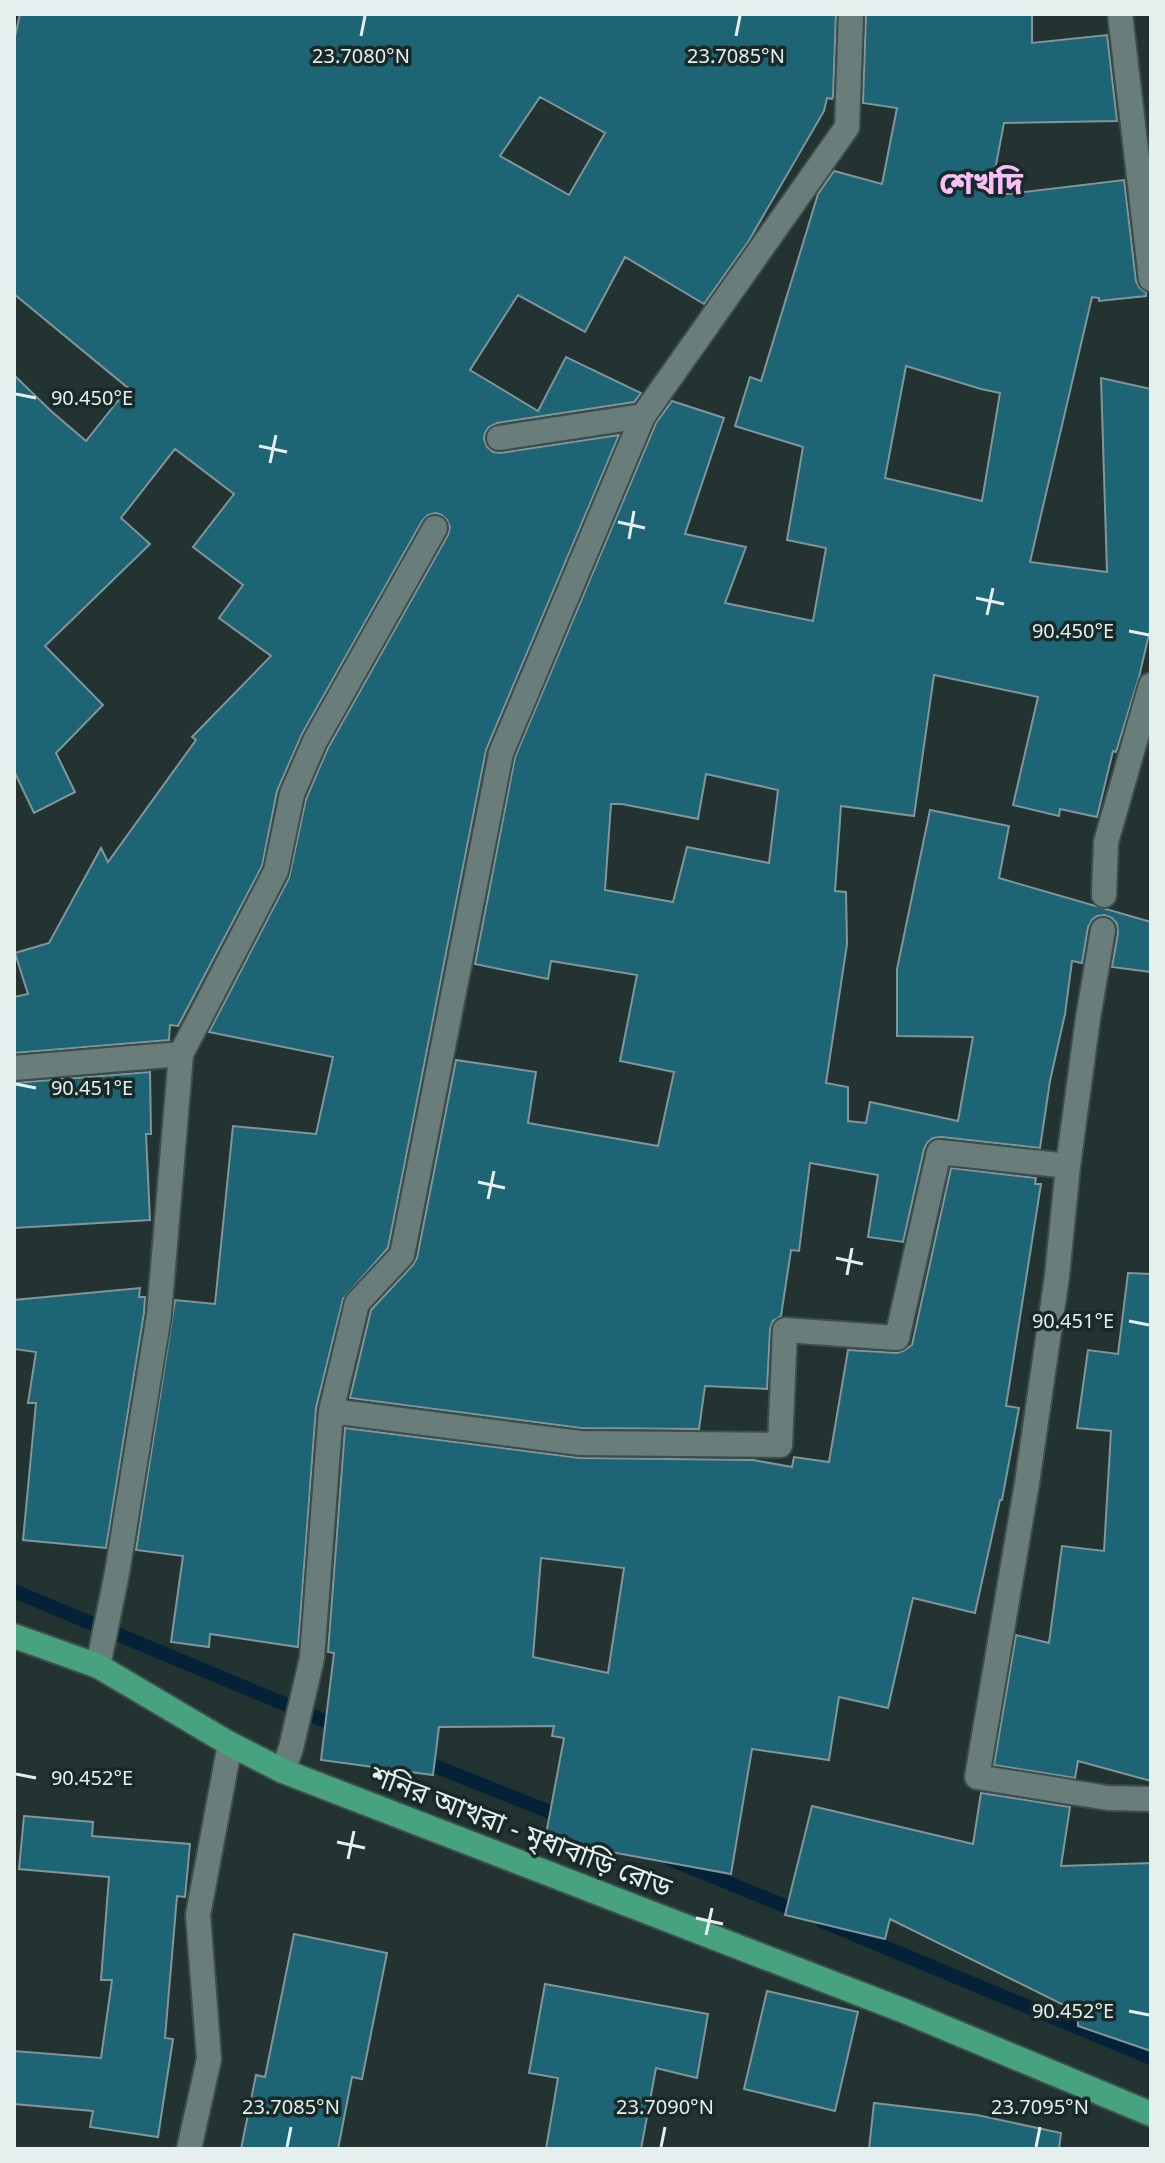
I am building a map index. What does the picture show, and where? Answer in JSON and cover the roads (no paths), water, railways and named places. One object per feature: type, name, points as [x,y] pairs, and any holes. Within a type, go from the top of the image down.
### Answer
[{"type":"main road","name":"শনির আখরা - মৃধাবাড়ি রোড","points":[[14,1636],[98,1666],[230,1744],[287,1760],[1151,2114]]},
{"type":"street","points":[[287,1760],[312,1658],[331,1411],[357,1303],[402,1255],[501,753],[643,416],[847,127],[851,14]]},
{"type":"street","points":[[1120,14],[1151,279]]},
{"type":"street","points":[[499,438],[643,416]]},
{"type":"street","points":[[98,1666],[117,1573],[159,1315],[181,1054],[276,871],[292,794],[315,741],[435,528]]},
{"type":"street","points":[[1104,895],[1106,842],[1151,685]]},
{"type":"street","points":[[1103,930],[1088,1018],[1032,1453],[977,1777],[1108,1798],[1151,1799]]},
{"type":"street","points":[[14,1068],[181,1054]]},
{"type":"street","points":[[331,1411],[580,1443],[780,1445],[785,1330],[897,1338],[939,1152],[1068,1166]]},
{"type":"street","points":[[189,2149],[209,2059],[198,1915],[230,1744]]},
{"type":"waterway","points":[[14,1591],[342,1728]]},
{"type":"waterway","points":[[417,1759],[565,1818]]},
{"type":"waterway","points":[[670,1859],[802,1913]]},
{"type":"waterway","points":[[822,1921],[1151,2058]]},
{"type":"district","name":"শেখদি","points":[[981,183]]}]
